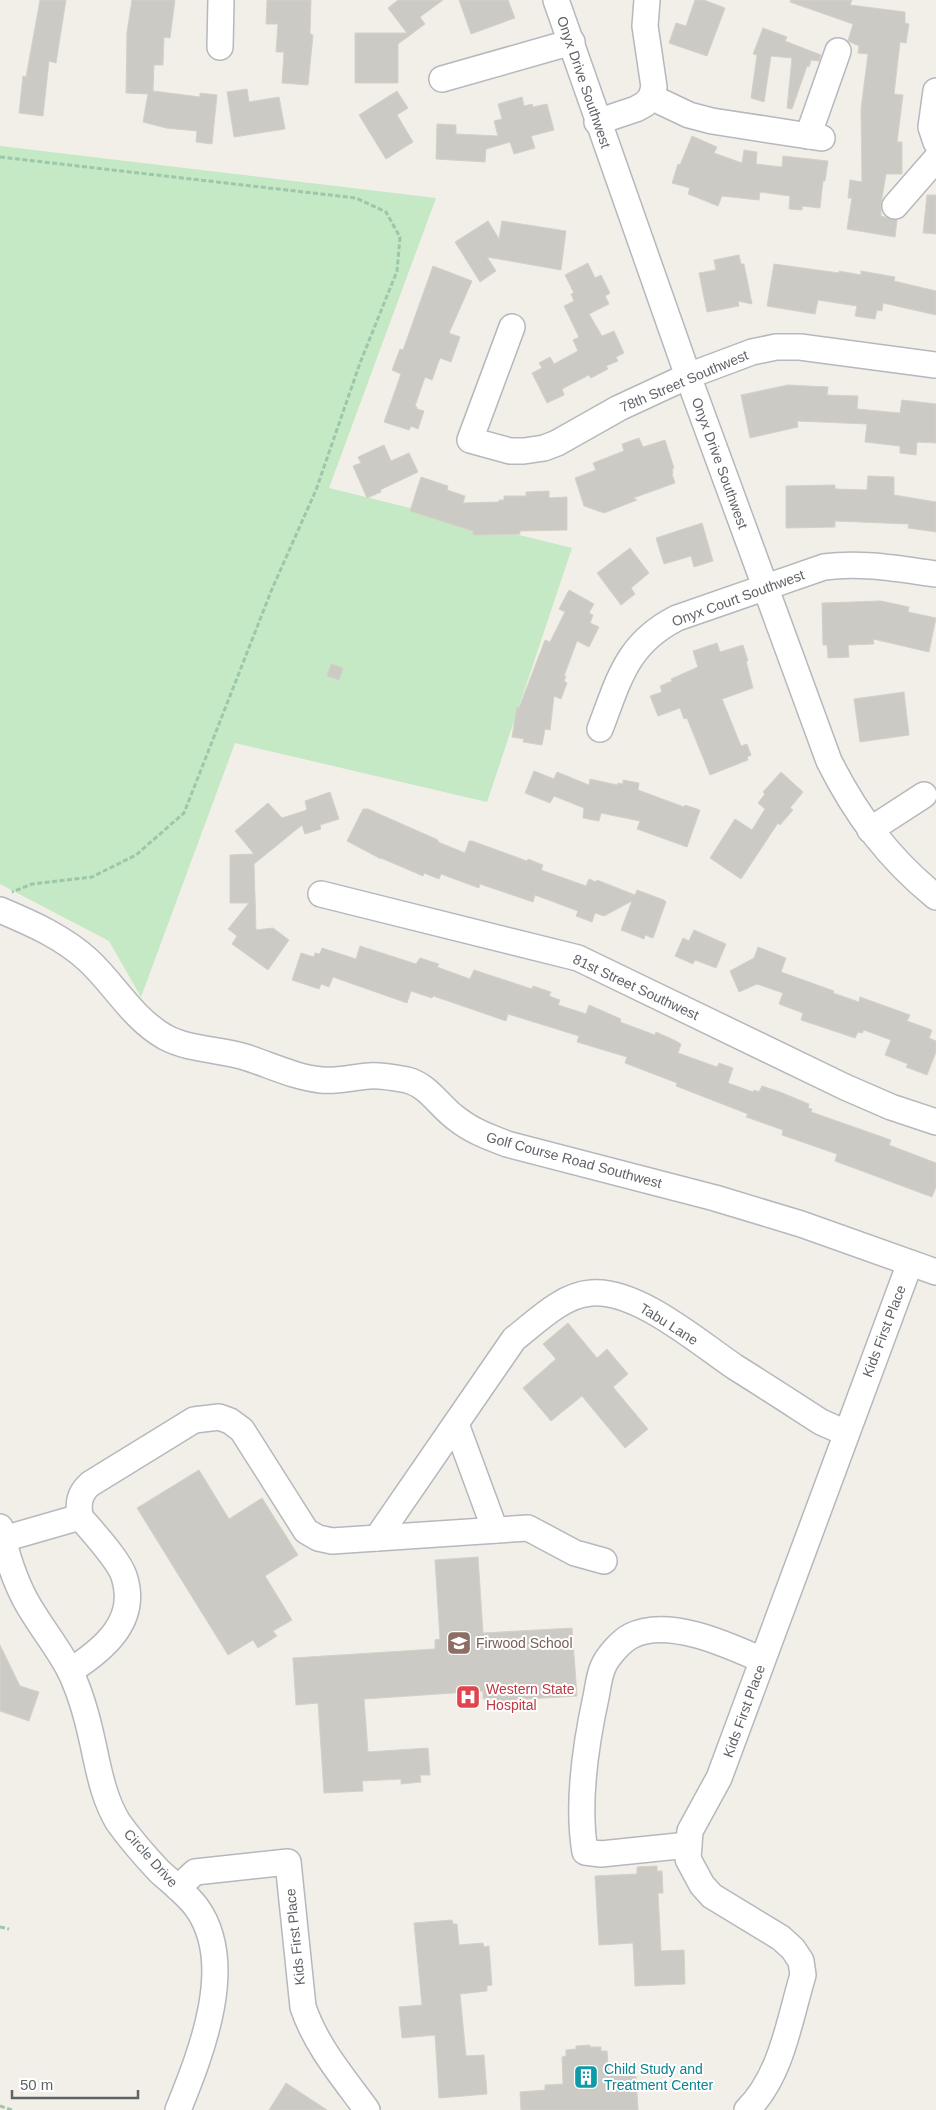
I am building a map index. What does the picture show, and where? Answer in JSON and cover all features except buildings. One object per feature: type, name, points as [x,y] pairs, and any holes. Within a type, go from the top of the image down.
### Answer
[{"type":"street","points":[[220,47],[221,0]]},
{"type":"street","name":"Onyx Drive Southwest","points":[[556,0],[572,42],[597,122],[688,376],[829,761],[841,785],[870,830],[901,866],[936,897]]},
{"type":"street","points":[[597,122],[636,109],[645,104],[651,97],[654,86],[646,26],[647,0]]},
{"type":"street","points":[[442,79],[572,42]]},
{"type":"street","points":[[651,97],[689,116],[815,137],[838,52]]},
{"type":"street","points":[[936,91],[931,127],[936,142]]},
{"type":"street","points":[[895,206],[936,160]]},
{"type":"street","name":"78th Street Southwest","points":[[512,327],[470,440],[510,451],[544,448],[557,443],[619,408],[688,376],[752,352],[776,347],[800,347],[936,365]]},
{"type":"street","name":"Onyx Court Southwest","points":[[600,729],[624,668],[643,641],[662,626],[677,618],[824,567],[846,564],[936,574]]},
{"type":"street","points":[[870,830],[924,795]]},
{"type":"street","name":"81st Street Southwest","points":[[321,894],[578,958],[846,1087],[936,1122]]},
{"type":"street","name":"Golf Course Road Southwest","points":[[4,902],[79,953],[106,978],[135,1014],[165,1037],[179,1043],[245,1057],[293,1075],[320,1080],[335,1081],[371,1076],[408,1080],[427,1091],[456,1119],[479,1134],[507,1144],[715,1198],[801,1224],[936,1272]]},
{"type":"street","name":"Kids First Place","points":[[746,2110],[768,2083],[777,2063],[802,1976],[801,1961],[793,1949],[781,1938],[712,1896],[702,1885],[688,1859],[690,1831],[719,1778],[910,1263]]},
{"type":"street","name":"Tabu Lane","points":[[377,1538],[514,1339],[568,1300],[591,1292],[611,1294],[657,1313],[821,1422],[846,1433]]},
{"type":"street","points":[[70,1671],[96,1655],[118,1631],[125,1614],[127,1592],[124,1574],[100,1540],[80,1517],[78,1504],[82,1492],[90,1484],[194,1420],[219,1417],[230,1421],[242,1430],[306,1531],[318,1538],[332,1541],[528,1528],[575,1553],[604,1561]]},
{"type":"street","points":[[456,1424],[495,1530]]},
{"type":"street","points":[[1,1536],[80,1517]]},
{"type":"street","name":"Circle Drive","points":[[1,1536],[10,1569],[26,1601],[70,1671],[83,1706],[107,1800],[118,1822],[137,1846],[197,1907],[209,1930],[213,1959],[214,1991],[209,2024],[178,2110]]},
{"type":"street","points":[[688,1845],[601,1854],[585,1852],[583,1838],[584,1761],[603,1666],[615,1650],[630,1636],[647,1631],[669,1631],[701,1636],[762,1660]]},
{"type":"street","name":"Kids First Place","points":[[178,1888],[195,1872],[288,1862],[303,2007],[309,2025],[324,2051],[367,2110]]},
{"type":"path","points":[[0,157],[356,198],[386,212],[400,237],[397,271],[360,362],[316,490],[272,589],[184,813],[136,855],[92,876],[32,884],[4,902]]},
{"type":"path","points":[[0,1927],[8,1929]]},
{"type":"path","points":[[0,2106],[12,2110]]},
{"type":"green space","points":[[0,146],[436,198],[329,488],[572,548],[487,802],[235,743],[141,997],[109,941],[0,884]]},
{"type":"place","name":"Firwood School","points":[[459,1643]]},
{"type":"place","name":"Western State Hospital","points":[[468,1697]]},
{"type":"place","name":"Child Study and Treatment Center","points":[[586,2077]]}]
